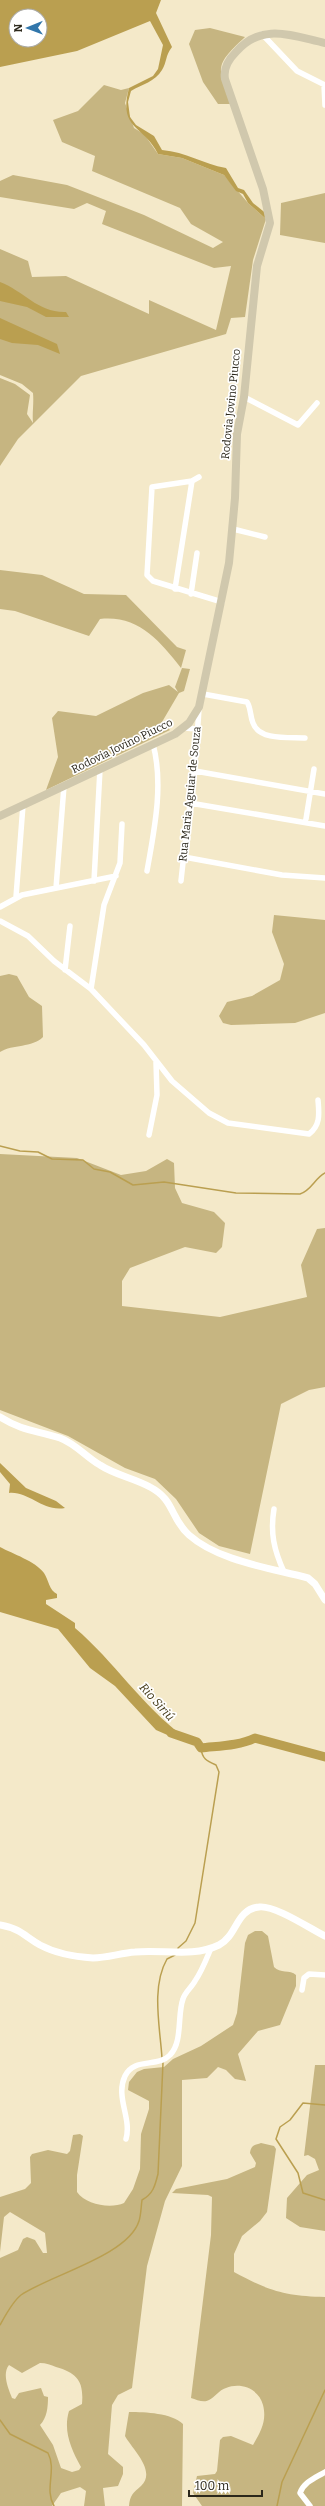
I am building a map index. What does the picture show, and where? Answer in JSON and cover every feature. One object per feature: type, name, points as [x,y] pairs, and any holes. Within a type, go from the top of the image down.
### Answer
[{"type":"main road","name":"Rodovia Jovino Piucco","points":[[0,816],[184,728],[199,707],[222,602],[234,528],[236,449],[244,397],[257,266],[261,247],[269,230],[269,216],[263,189],[225,80],[225,70],[230,58],[242,45],[262,34],[284,34],[325,43]]},
{"type":"street","points":[[262,34],[297,71],[324,85],[325,105]]},
{"type":"street","points":[[244,397],[298,425],[317,403]]},
{"type":"street","points":[[199,477],[192,481],[152,487],[148,578],[175,589],[222,602]]},
{"type":"street","points":[[175,589],[192,481]]},
{"type":"street","points":[[234,528],[265,537]]},
{"type":"street","points":[[191,594],[197,553]]},
{"type":"street","points":[[203,694],[247,702],[253,725],[261,732],[277,737],[305,738]]},
{"type":"street","name":"Rua Maria Aguiar de Souza","points":[[181,881],[195,771],[199,707]]},
{"type":"street","points":[[184,728],[198,729]]},
{"type":"street","points":[[147,871],[156,809],[156,777],[153,744]]},
{"type":"street","points":[[94,881],[100,769]]},
{"type":"street","points":[[306,819],[314,769]]},
{"type":"street","points":[[195,771],[325,794]]},
{"type":"street","points":[[56,888],[64,786]]},
{"type":"street","points":[[190,803],[325,826]]},
{"type":"street","points":[[16,898],[23,805]]},
{"type":"street","points":[[91,989],[104,905],[120,863],[122,824]]},
{"type":"street","points":[[184,857],[282,875],[325,878]]},
{"type":"street","points":[[0,907],[16,898],[116,876]]},
{"type":"street","points":[[0,921],[28,936],[65,970],[91,989],[144,1045],[172,1081],[209,1113],[228,1123],[293,1134],[309,1134],[315,1129],[318,1122],[318,1100]]},
{"type":"street","points":[[65,970],[70,926]]},
{"type":"street","points":[[149,1135],[157,1095],[156,1062]]},
{"type":"street","points":[[0,1417],[28,1432],[59,1438],[72,1444],[100,1465],[162,1494],[169,1502],[180,1527],[191,1536],[227,1556],[312,1581],[325,1600]]},
{"type":"street","points":[[274,1509],[272,1534],[275,1552],[284,1572]]},
{"type":"street","points":[[0,1924],[19,1930],[46,1948],[70,1955],[93,1958],[154,1951],[191,1953],[211,1948],[229,1938],[244,1913],[258,1907],[271,1909],[325,1936]]},
{"type":"street","points":[[126,2139],[128,2131],[121,2087],[125,2075],[137,2064],[164,2060],[171,2054],[176,2041],[183,1999],[202,1971],[211,1948]]},
{"type":"street","points":[[302,1990],[304,1978],[309,1974],[325,1975]]},
{"type":"street","points":[[310,2506],[302,2498],[300,2493],[306,2484],[325,2472]]},
{"type":"shaded area","points":[[0,0],[161,0],[156,13],[172,47],[168,53],[164,67],[159,74],[152,80],[131,91],[128,102],[130,117],[136,125],[154,136],[162,150],[179,153],[226,168],[238,188],[244,190],[253,203],[268,215],[266,219],[248,203],[243,194],[236,191],[224,175],[182,158],[158,154],[152,144],[129,119],[126,102],[129,88],[153,76],[158,69],[163,45],[150,21],[77,51],[0,67]]},
{"type":"shaded area","points":[[210,28],[245,37],[228,54],[221,67],[223,82],[232,104],[218,104],[203,82],[189,44],[195,30]]},
{"type":"shaded area","points":[[104,85],[121,90],[129,88],[125,103],[134,128],[144,134],[158,154],[182,158],[224,175],[248,203],[266,219],[253,260],[245,317],[231,318],[226,334],[81,376],[18,439],[0,466],[0,378],[15,384],[30,395],[27,414],[33,423],[33,393],[22,384],[0,375],[0,249],[28,261],[32,277],[66,276],[149,314],[149,300],[216,330],[231,266],[214,268],[102,224],[106,211],[87,203],[74,209],[0,197],[0,181],[13,175],[67,185],[144,215],[213,248],[223,242],[191,224],[180,208],[92,171],[95,156],[62,142],[53,120],[78,111]]},
{"type":"shaded area","points":[[325,193],[325,243],[280,235],[281,203]]},
{"type":"shaded area","points":[[0,282],[47,309],[66,312],[69,317],[46,317],[27,307],[0,301]]},
{"type":"shaded area","points":[[0,318],[57,344],[60,354],[38,345],[12,343],[0,339]]},
{"type":"shaded area","points":[[0,570],[42,575],[84,594],[126,595],[177,647],[186,650],[181,668],[156,639],[137,625],[126,621],[100,619],[89,636],[15,611],[0,609]]},
{"type":"shaded area","points":[[182,668],[190,669],[184,691],[179,693],[162,722],[170,730],[46,790],[58,757],[52,718],[58,711],[96,716],[143,693],[169,685],[178,692],[175,687]]},
{"type":"shaded area","points":[[274,915],[325,920],[325,1013],[295,1023],[231,1025],[223,1023],[219,1016],[227,1002],[252,996],[280,980],[284,964],[272,932]]},
{"type":"shaded area","points":[[9,974],[17,976],[29,997],[42,1006],[43,1037],[33,1043],[0,1052],[0,976]]},
{"type":"shaded area","points":[[0,1154],[77,1158],[121,1175],[146,1171],[167,1159],[174,1163],[175,1188],[182,1203],[214,1212],[225,1223],[222,1247],[216,1253],[185,1247],[130,1268],[122,1281],[122,1306],[220,1317],[307,1297],[301,1265],[317,1229],[325,1228],[325,1387],[309,1390],[281,1404],[250,1554],[219,1546],[199,1533],[176,1499],[155,1479],[125,1468],[68,1436],[0,1410]]},
{"type":"shaded area","points":[[0,1463],[26,1488],[56,1501],[65,1508],[49,1507],[23,1495],[9,1493],[10,1484],[0,1472]]},
{"type":"shaded area","points":[[0,1547],[30,1561],[44,1573],[52,1590],[57,1594],[57,1598],[46,1600],[46,1604],[75,1623],[75,1628],[103,1655],[154,1711],[183,1736],[172,1737],[156,1730],[115,1686],[90,1668],[58,1629],[0,1612]]},
{"type":"shaded area","points":[[255,1931],[262,1931],[268,1936],[274,1967],[279,1970],[294,1973],[296,1975],[296,1986],[280,2025],[258,2031],[238,2054],[246,2081],[235,2079],[226,2070],[218,2067],[207,2078],[182,2080],[182,2166],[165,2201],[147,2266],[132,2388],[118,2395],[112,2405],[108,2454],[123,2467],[123,2474],[118,2486],[103,2488],[105,2506],[84,2506],[86,2491],[80,2487],[61,2493],[52,2506],[0,2506],[0,2258],[18,2250],[23,2239],[27,2237],[35,2240],[43,2253],[47,2253],[45,2233],[10,2212],[4,2217],[0,2252],[0,2197],[25,2189],[31,2183],[30,2157],[32,2154],[48,2150],[67,2154],[70,2151],[73,2135],[80,2134],[83,2136],[77,2175],[77,2192],[86,2200],[99,2205],[112,2206],[124,2203],[133,2189],[140,2169],[141,2134],[149,2109],[149,2101],[128,2090],[129,2082],[137,2072],[144,2069],[164,2067],[173,2059],[201,2046],[233,2025],[237,2013],[245,1943],[248,1935]],"holes":[[[42,2363],[63,2369],[74,2375],[78,2379],[82,2389],[82,2404],[69,2411],[67,2418],[69,2440],[81,2467],[79,2470],[72,2472],[61,2468],[53,2445],[40,2425],[46,2416],[48,2401],[48,2397],[44,2396],[41,2388],[19,2393],[15,2399],[12,2398],[9,2390],[6,2381],[6,2373],[9,2365],[22,2373]]]},
{"type":"shaded area","points":[[315,2065],[325,2065],[325,2231],[300,2227],[286,2218],[287,2198],[307,2175],[319,2170],[315,2159],[308,2155],[304,2156]]},
{"type":"shaded area","points":[[261,2143],[274,2146],[276,2149],[267,2212],[260,2221],[242,2236],[234,2254],[234,2272],[257,2284],[288,2294],[325,2297],[325,2506],[202,2506],[193,2493],[197,2476],[215,2474],[217,2471],[220,2440],[223,2437],[231,2436],[253,2445],[264,2421],[264,2411],[261,2399],[258,2395],[249,2388],[238,2386],[232,2386],[224,2389],[207,2401],[200,2401],[191,2398],[211,2235],[212,2197],[208,2195],[172,2193],[176,2189],[227,2179],[255,2167],[256,2163],[250,2153],[251,2148]]},
{"type":"shaded area","points":[[129,2412],[165,2415],[178,2420],[183,2424],[182,2506],[129,2506],[131,2497],[145,2480],[146,2474],[142,2460],[125,2436]]},
{"type":"waterway","points":[[0,1146],[20,1151],[38,1152],[52,1159],[83,1160],[94,1169],[110,1172],[133,1185],[164,1182],[236,1193],[300,1194],[307,1190],[325,1173]]},
{"type":"waterway","name":"Rio Siriú","points":[[171,1733],[197,1742],[201,1748],[235,1744],[255,1738],[325,1757]]},
{"type":"waterway","points":[[178,1948],[186,1941],[195,1923],[219,1772],[216,1765],[204,1757],[201,1748]]},
{"type":"waterway","points":[[162,2058],[158,2020],[159,1982],[167,1959],[175,1955]]},
{"type":"waterway","points":[[0,2325],[12,2305],[21,2295],[104,2255],[120,2245],[132,2233],[139,2221],[142,2200],[149,2195],[153,2189],[158,2174],[163,2063]]},
{"type":"waterway","points":[[325,2105],[303,2103],[290,2120],[280,2127],[276,2139],[298,2173],[303,2193],[325,2200]]},
{"type":"waterway","points":[[277,2506],[282,2482],[325,2390]]},
{"type":"waterway","points":[[0,2420],[10,2434],[48,2453],[51,2466],[50,2493],[54,2506]]}]
